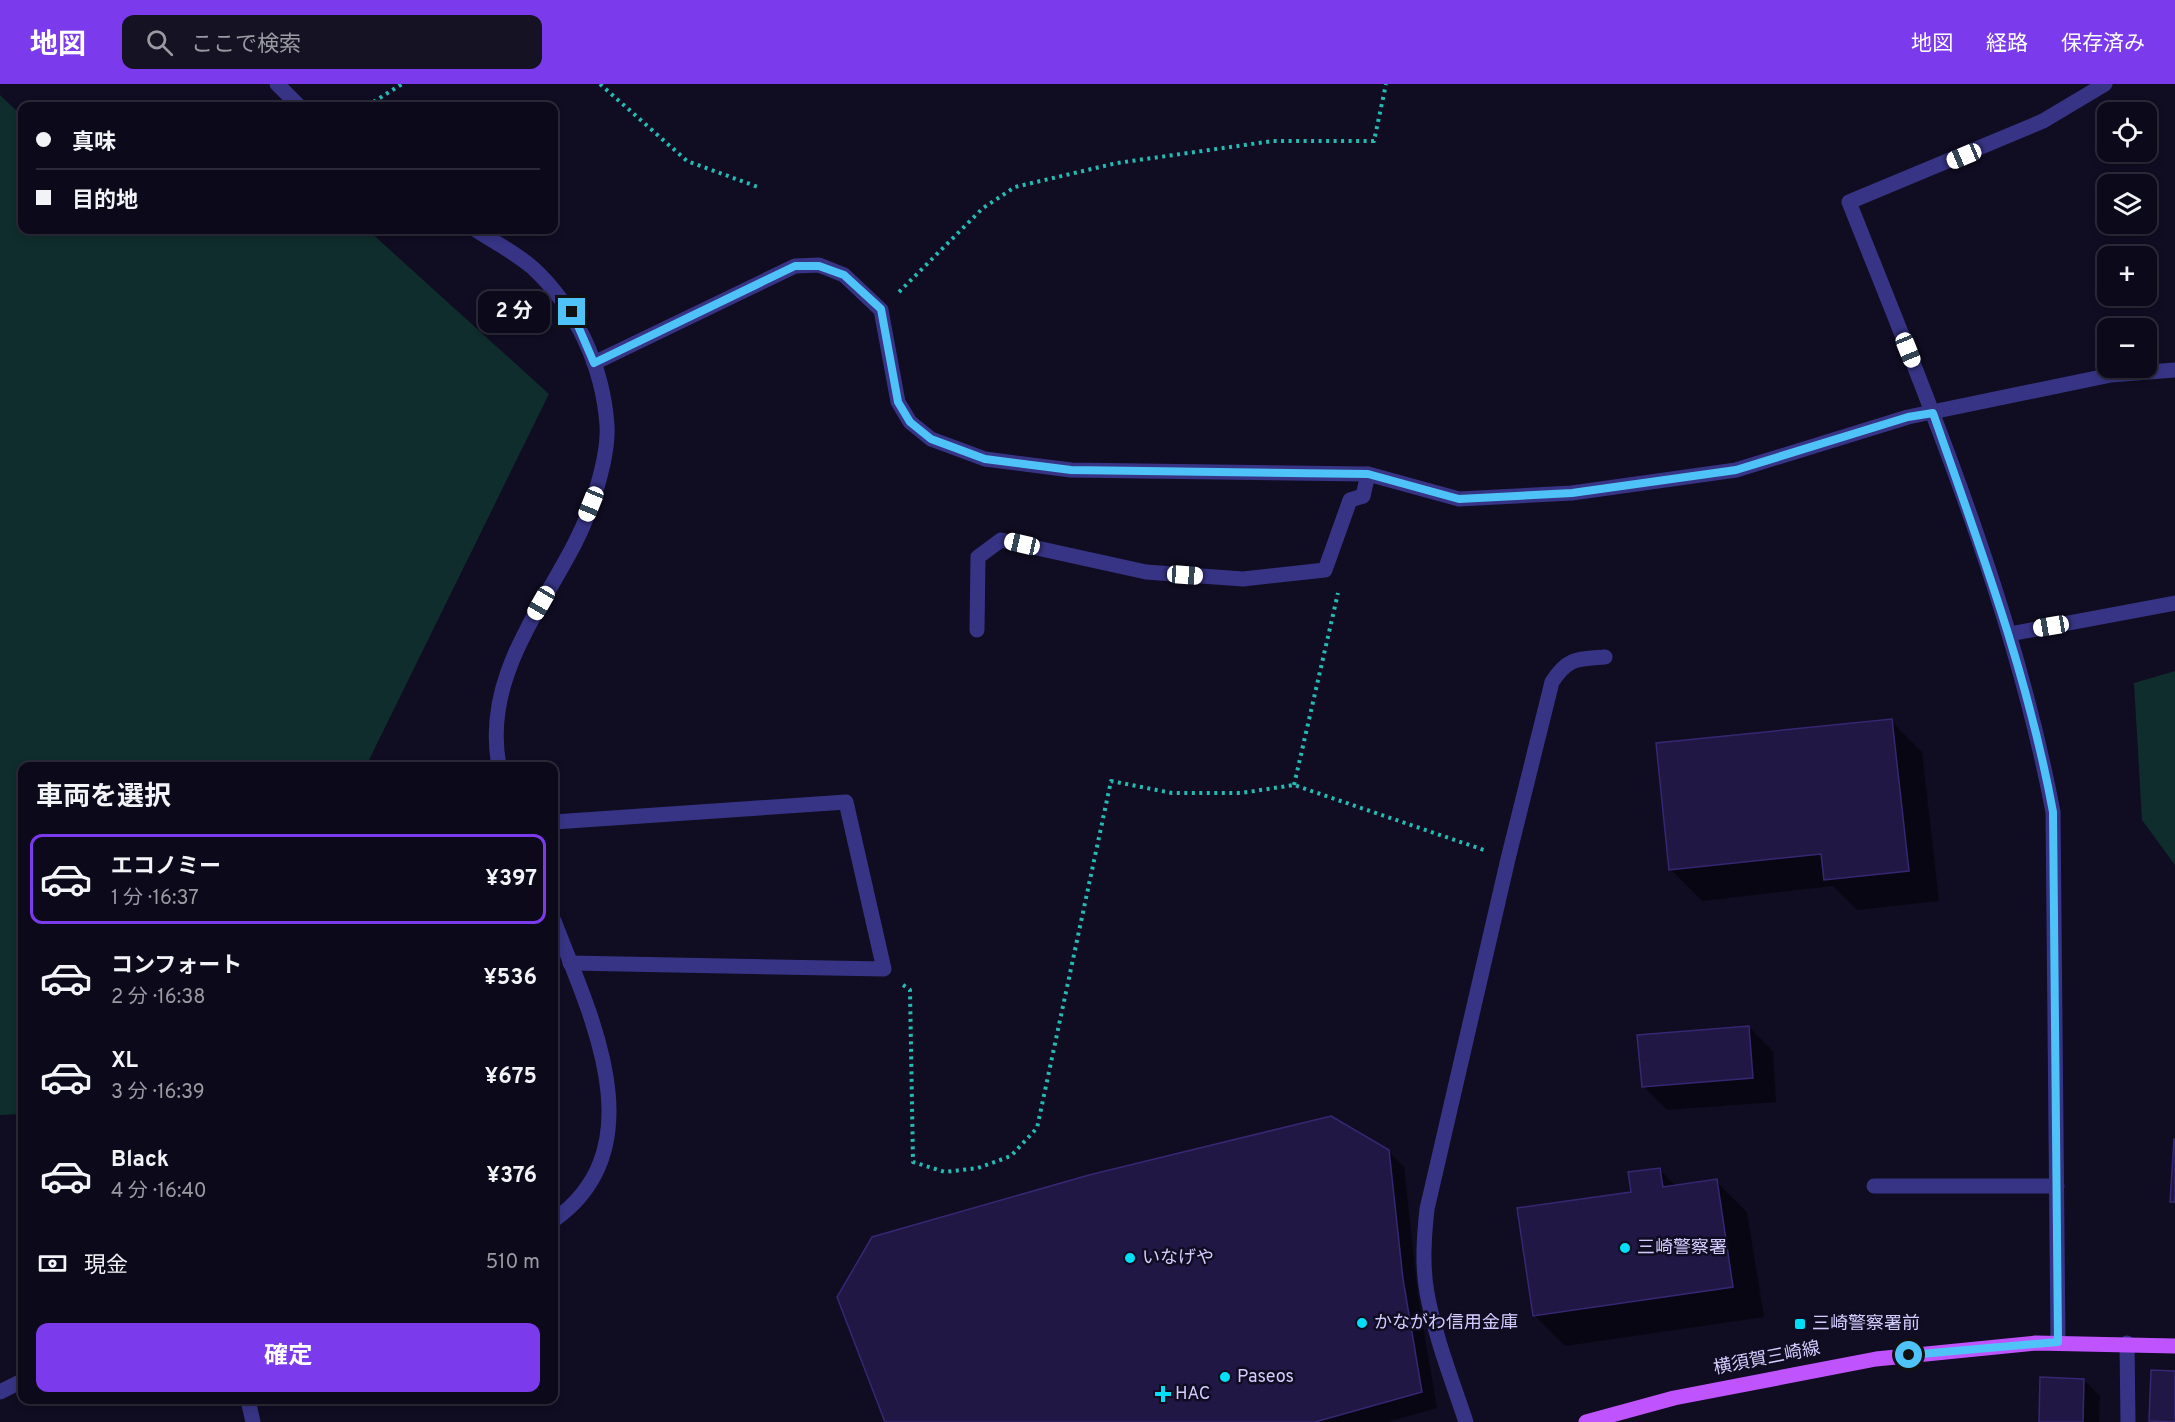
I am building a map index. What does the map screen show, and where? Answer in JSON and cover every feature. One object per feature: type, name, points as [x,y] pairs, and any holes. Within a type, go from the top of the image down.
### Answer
[{"type":"main road","name":"横須賀三崎線","points":[[1586,1422],[1674,1398],[1876,1359],[2058,1342],[2175,1346]]},
{"type":"street","points":[[277,84],[295,102]]},
{"type":"street","points":[[2058,1342],[2053,812],[2039,737],[2010,634],[1933,413],[1849,202],[2043,121],[2105,84]]},
{"type":"street","points":[[482,234],[532,268],[572,312],[594,363],[607,427],[598,485],[576,542],[519,640],[501,687],[495,738],[498,762]]},
{"type":"street","points":[[594,363],[795,266],[819,266],[844,275],[881,309],[898,402],[910,422],[931,439],[985,459],[1071,470],[1368,474],[1459,499],[1572,493],[1736,470],[1908,417],[2111,375],[2175,370]]},
{"type":"street","points":[[977,630],[978,558],[1001,540],[1146,572],[1243,579],[1325,570],[1350,500],[1363,496],[1368,474]]},
{"type":"street","points":[[2010,634],[2175,603]]},
{"type":"street","points":[[1466,1422],[1439,1342],[1426,1292],[1423,1248],[1433,1176],[1552,682],[1562,666],[1578,659],[1605,657]]},
{"type":"street","points":[[558,822],[846,802],[884,969],[570,963]]},
{"type":"street","points":[[558,932],[595,1031],[611,1106],[608,1134],[602,1157],[590,1182],[574,1203],[558,1217]]},
{"type":"street","points":[[1874,1186],[2057,1186]]},
{"type":"street","points":[[2127,1343],[2128,1422]]},
{"type":"street","points":[[0,1392],[18,1384]]},
{"type":"street","points":[[249,1404],[253,1422]]},
{"type":"path","points":[[373,102],[402,84]]},
{"type":"path","points":[[600,84],[687,161],[758,187]]},
{"type":"path","points":[[881,309],[982,208],[1015,186],[1117,163],[1274,141],[1374,141],[1386,84]]},
{"type":"path","points":[[1294,785],[1330,626]]},
{"type":"path","points":[[884,969],[910,990],[913,1162],[945,1172],[978,1168],[1011,1156],[1037,1128],[1111,781],[1172,793],[1241,793],[1294,785],[1508,858]]},
{"type":"green space","points":[[0,95],[18,112],[18,234],[372,234],[549,394],[368,762],[18,762],[18,1114],[0,1115]]},
{"type":"green space","points":[[2175,671],[2175,865],[2142,820],[2134,683]]},
{"type":"building","points":[[1892,719],[1909,871],[1824,880],[1821,854],[1669,870],[1656,743]]},
{"type":"building","points":[[1749,1026],[1753,1078],[1642,1087],[1637,1035]]},
{"type":"building","name":"いなげや","points":[[1331,1116],[1389,1150],[1403,1279],[1422,1392],[1315,1422],[885,1422],[837,1297],[872,1237],[1089,1175]]},
{"type":"building","points":[[2174,1139],[2175,1202],[2170,1202]]},
{"type":"building","name":"三崎警察署","points":[[1660,1168],[1663,1187],[1717,1179],[1733,1287],[1533,1316],[1517,1208],[1631,1192],[1628,1172]]},
{"type":"building","points":[[2151,1370],[2175,1371],[2175,1422],[2149,1421]]},
{"type":"building","points":[[2040,1377],[2084,1379],[2083,1422],[2039,1422]]},
{"type":"place","name":"三崎警察署","points":[[1625,1248]]},
{"type":"place","name":"いなげや","points":[[1130,1258]]},
{"type":"place","name":"かながわ信用金庫","points":[[1362,1323]]},
{"type":"place","name":"三崎警察署前","points":[[1800,1324]]},
{"type":"place","name":"Paseos","points":[[1225,1377]]},
{"type":"place","name":"HAC","points":[[1163,1394]]},
{"type":"route","points":[[572,312],[594,363],[795,266],[819,266],[844,275],[881,309],[898,402],[910,422],[931,439],[985,459],[1071,470],[1368,474],[1459,499],[1572,493],[1736,470],[1908,417],[1933,413],[2010,634],[2039,737],[2053,812],[2058,1342],[1909,1355]]}]
